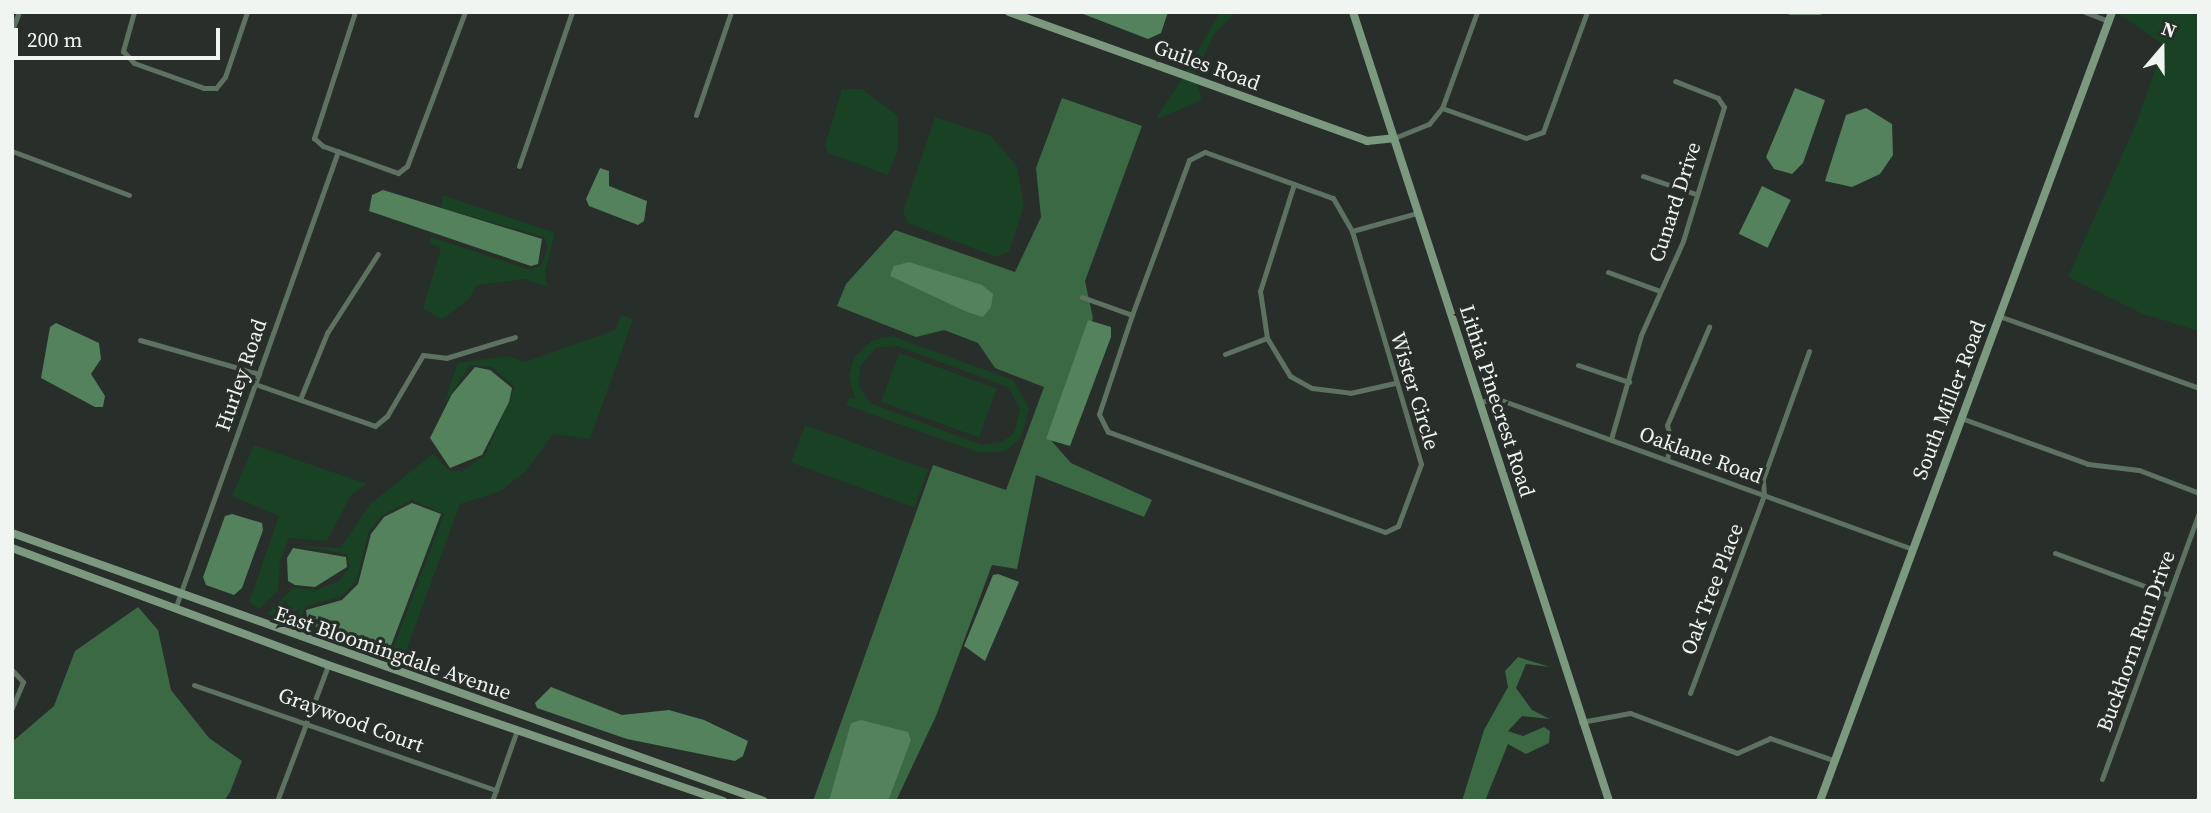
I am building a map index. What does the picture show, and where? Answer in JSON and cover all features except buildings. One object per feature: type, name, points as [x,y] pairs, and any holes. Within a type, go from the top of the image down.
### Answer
[{"type":"main road","name":"Guiles Road","points":[[1009,12],[1367,141],[1394,138]]},
{"type":"main road","name":"Lithia Pinecrest Road","points":[[1353,12],[1581,722],[1609,801]]},
{"type":"main road","name":"South Miller Road","points":[[1820,801],[2111,17]]},
{"type":"main road","name":"East Bloomingdale Avenue","points":[[12,533],[742,797],[764,801]]},
{"type":"main road","name":"East Bloomingdale Avenue","points":[[12,548],[328,665],[723,801]]},
{"type":"main road","points":[[392,687],[403,675]]},
{"type":"main road","points":[[517,730],[521,716]]},
{"type":"street","points":[[12,30],[19,12]]},
{"type":"street","points":[[134,12],[123,51],[134,63],[204,88],[216,88],[225,76],[247,12]]},
{"type":"street","points":[[355,12],[314,127],[314,138],[338,151],[398,173],[407,166],[466,12]]},
{"type":"street","points":[[519,166],[572,12]]},
{"type":"street","points":[[696,115],[731,12]]},
{"type":"street","points":[[1394,138],[1429,124],[1443,108],[1477,12]]},
{"type":"street","points":[[1443,108],[1526,138],[1543,132],[1587,12]]},
{"type":"street","points":[[1790,12],[1819,12]]},
{"type":"street","points":[[2085,12],[2111,17]]},
{"type":"street","name":"Cunard Drive","points":[[1611,439],[1660,291],[1683,241],[1693,194],[1724,107],[1718,98],[1675,81]]},
{"type":"street","points":[[12,150],[129,195]]},
{"type":"street","name":"Hurley Road","points":[[175,609],[338,151]]},
{"type":"street","name":"Wister Circle","points":[[1205,152],[1294,184],[1333,198],[1352,231],[1421,464],[1398,526],[1385,532],[1108,432],[1099,414],[1189,160],[1205,152]]},
{"type":"street","points":[[1643,176],[1693,194]]},
{"type":"street","points":[[1294,184],[1264,267],[1260,291],[1267,338],[1290,376],[1312,388],[1350,393],[1395,383]]},
{"type":"street","points":[[1352,231],[1417,213]]},
{"type":"street","points":[[301,397],[327,333],[378,254]]},
{"type":"street","points":[[1608,272],[1660,291]]},
{"type":"street","points":[[1082,297],[1132,315]]},
{"type":"street","points":[[1999,316],[2199,388]]},
{"type":"street","points":[[1667,459],[1671,442],[1667,425],[1709,327]]},
{"type":"street","points":[[255,384],[301,397],[375,426],[387,416],[423,355],[446,358],[515,337]]},
{"type":"street","points":[[1225,354],[1267,338]]},
{"type":"street","points":[[140,340],[259,374]]},
{"type":"street","name":"Oak Tree Place","points":[[1690,694],[1764,495],[1763,479],[1809,351]]},
{"type":"street","points":[[1578,365],[1629,382]]},
{"type":"street","name":"Oaklane Road","points":[[1479,402],[1498,399],[1912,549]]},
{"type":"street","points":[[1961,418],[2088,464],[2139,470],[2199,493]]},
{"type":"street","name":"Buckhorn Run Drive","points":[[2102,779],[2199,513]]},
{"type":"street","points":[[2055,553],[2169,595]]},
{"type":"street","points":[[277,801],[328,665]]},
{"type":"street","points":[[12,670],[23,682],[12,708]]},
{"type":"street","name":"Graywood Court","points":[[194,685],[307,720],[496,790]]},
{"type":"street","points":[[1581,722],[1630,713],[1737,753],[1770,738],[1833,760]]},
{"type":"street","points":[[492,801],[517,730]]},
{"type":"shaded area","points":[[1078,12],[1168,12],[1161,33],[1148,39]]},
{"type":"shaded area","points":[[1220,12],[1236,12],[1214,34],[1195,75],[1186,72]]},
{"type":"shaded area","points":[[2116,12],[2199,12],[2199,331],[2143,314],[2068,277],[2136,124],[2164,45]]},
{"type":"shaded area","points":[[1182,79],[1197,84],[1202,100],[1155,120]]},
{"type":"shaded area","points":[[1795,88],[1825,100],[1803,163],[1792,174],[1774,169],[1766,157]]},
{"type":"shaded area","points":[[842,89],[862,89],[898,116],[898,149],[888,175],[828,153],[825,145]]},
{"type":"shaded area","points":[[1062,98],[1142,126],[1085,281],[1093,318],[1049,438],[1071,463],[1152,500],[1144,517],[1036,475],[1017,569],[992,565],[936,716],[896,801],[813,801],[933,465],[1006,490],[1044,387],[995,368],[978,343],[944,330],[916,337],[837,306],[846,284],[895,230],[1015,272],[1041,217],[1036,168]]},
{"type":"shaded area","points":[[1866,108],[1892,124],[1893,155],[1880,174],[1852,187],[1825,181],[1846,115]]},
{"type":"shaded area","points":[[935,117],[991,136],[1017,166],[1024,206],[1009,252],[996,257],[908,223],[903,212]]},
{"type":"shaded area","points":[[600,168],[609,171],[609,186],[647,201],[644,221],[638,225],[589,206],[586,199]]},
{"type":"shaded area","points":[[1762,186],[1791,200],[1768,248],[1739,234]]},
{"type":"shaded area","points":[[383,190],[542,239],[538,264],[531,266],[369,211],[372,195]]},
{"type":"shaded area","points":[[443,195],[555,233],[545,271],[547,287],[525,279],[477,285],[468,300],[442,319],[423,309],[441,248],[429,243],[431,237],[530,270],[541,265],[548,247],[544,237],[441,208]]},
{"type":"shaded area","points":[[909,262],[982,285],[993,294],[991,307],[983,317],[890,276],[894,266]]},
{"type":"shaded area","points":[[621,315],[633,319],[590,439],[553,434],[525,472],[499,492],[460,504],[402,662],[267,614],[293,588],[316,590],[339,581],[350,567],[347,554],[301,546],[341,548],[370,504],[433,454],[450,471],[462,471],[485,456],[515,387],[492,367],[470,365],[443,406],[458,363],[508,356],[525,362],[615,330]],"holes":[[[412,500],[444,514],[391,654],[305,626],[301,619],[305,607],[341,596],[356,582],[368,533],[382,515]]]},
{"type":"shaded area","points":[[1088,320],[1111,327],[1111,337],[1070,446],[1046,439]]},
{"type":"shaded area","points":[[56,323],[99,343],[101,359],[91,374],[105,396],[103,407],[95,407],[41,378],[50,327]]},
{"type":"shaded area","points":[[892,336],[1013,380],[1029,408],[1021,438],[1005,451],[980,453],[846,405],[849,397],[855,399],[849,376],[854,357],[873,340]],"holes":[[[897,346],[1008,387],[1020,409],[1014,433],[1002,442],[982,445],[870,403],[859,386],[860,366],[876,348]]]},
{"type":"shaded area","points":[[899,353],[997,389],[979,437],[881,402]]},
{"type":"shaded area","points":[[475,367],[490,370],[512,388],[509,402],[482,455],[450,468],[430,438],[452,394]]},
{"type":"shaded area","points":[[805,425],[928,470],[914,507],[791,463]]},
{"type":"shaded area","points":[[254,445],[367,484],[351,495],[327,541],[289,538],[280,560],[278,591],[259,609],[249,602],[279,516],[232,496]]},
{"type":"shaded area","points":[[412,503],[441,514],[389,651],[308,624],[306,610],[342,600],[358,584],[371,534],[384,517]]},
{"type":"shaded area","points":[[232,514],[262,523],[263,530],[242,588],[234,595],[206,585],[203,577],[225,516]]},
{"type":"shaded area","points":[[293,548],[346,557],[347,567],[315,587],[295,585],[288,581],[287,558]]},
{"type":"shaded area","points":[[998,574],[1019,582],[985,661],[964,646],[993,575]]},
{"type":"shaded area","points":[[138,607],[158,630],[171,690],[209,738],[242,761],[230,792],[224,801],[12,801],[12,742],[54,706],[75,651]]},
{"type":"shaded area","points":[[1518,657],[1550,667],[1526,664],[1516,688],[1532,710],[1550,719],[1522,716],[1508,731],[1523,736],[1544,727],[1550,731],[1549,743],[1526,754],[1508,744],[1485,801],[1462,801],[1484,730],[1508,687],[1505,671]]},
{"type":"shaded area","points":[[551,687],[622,715],[669,710],[704,720],[748,741],[743,756],[735,761],[627,739],[537,708],[535,703]]},
{"type":"shaded area","points":[[861,720],[908,732],[911,740],[888,801],[829,801],[851,723]]}]
